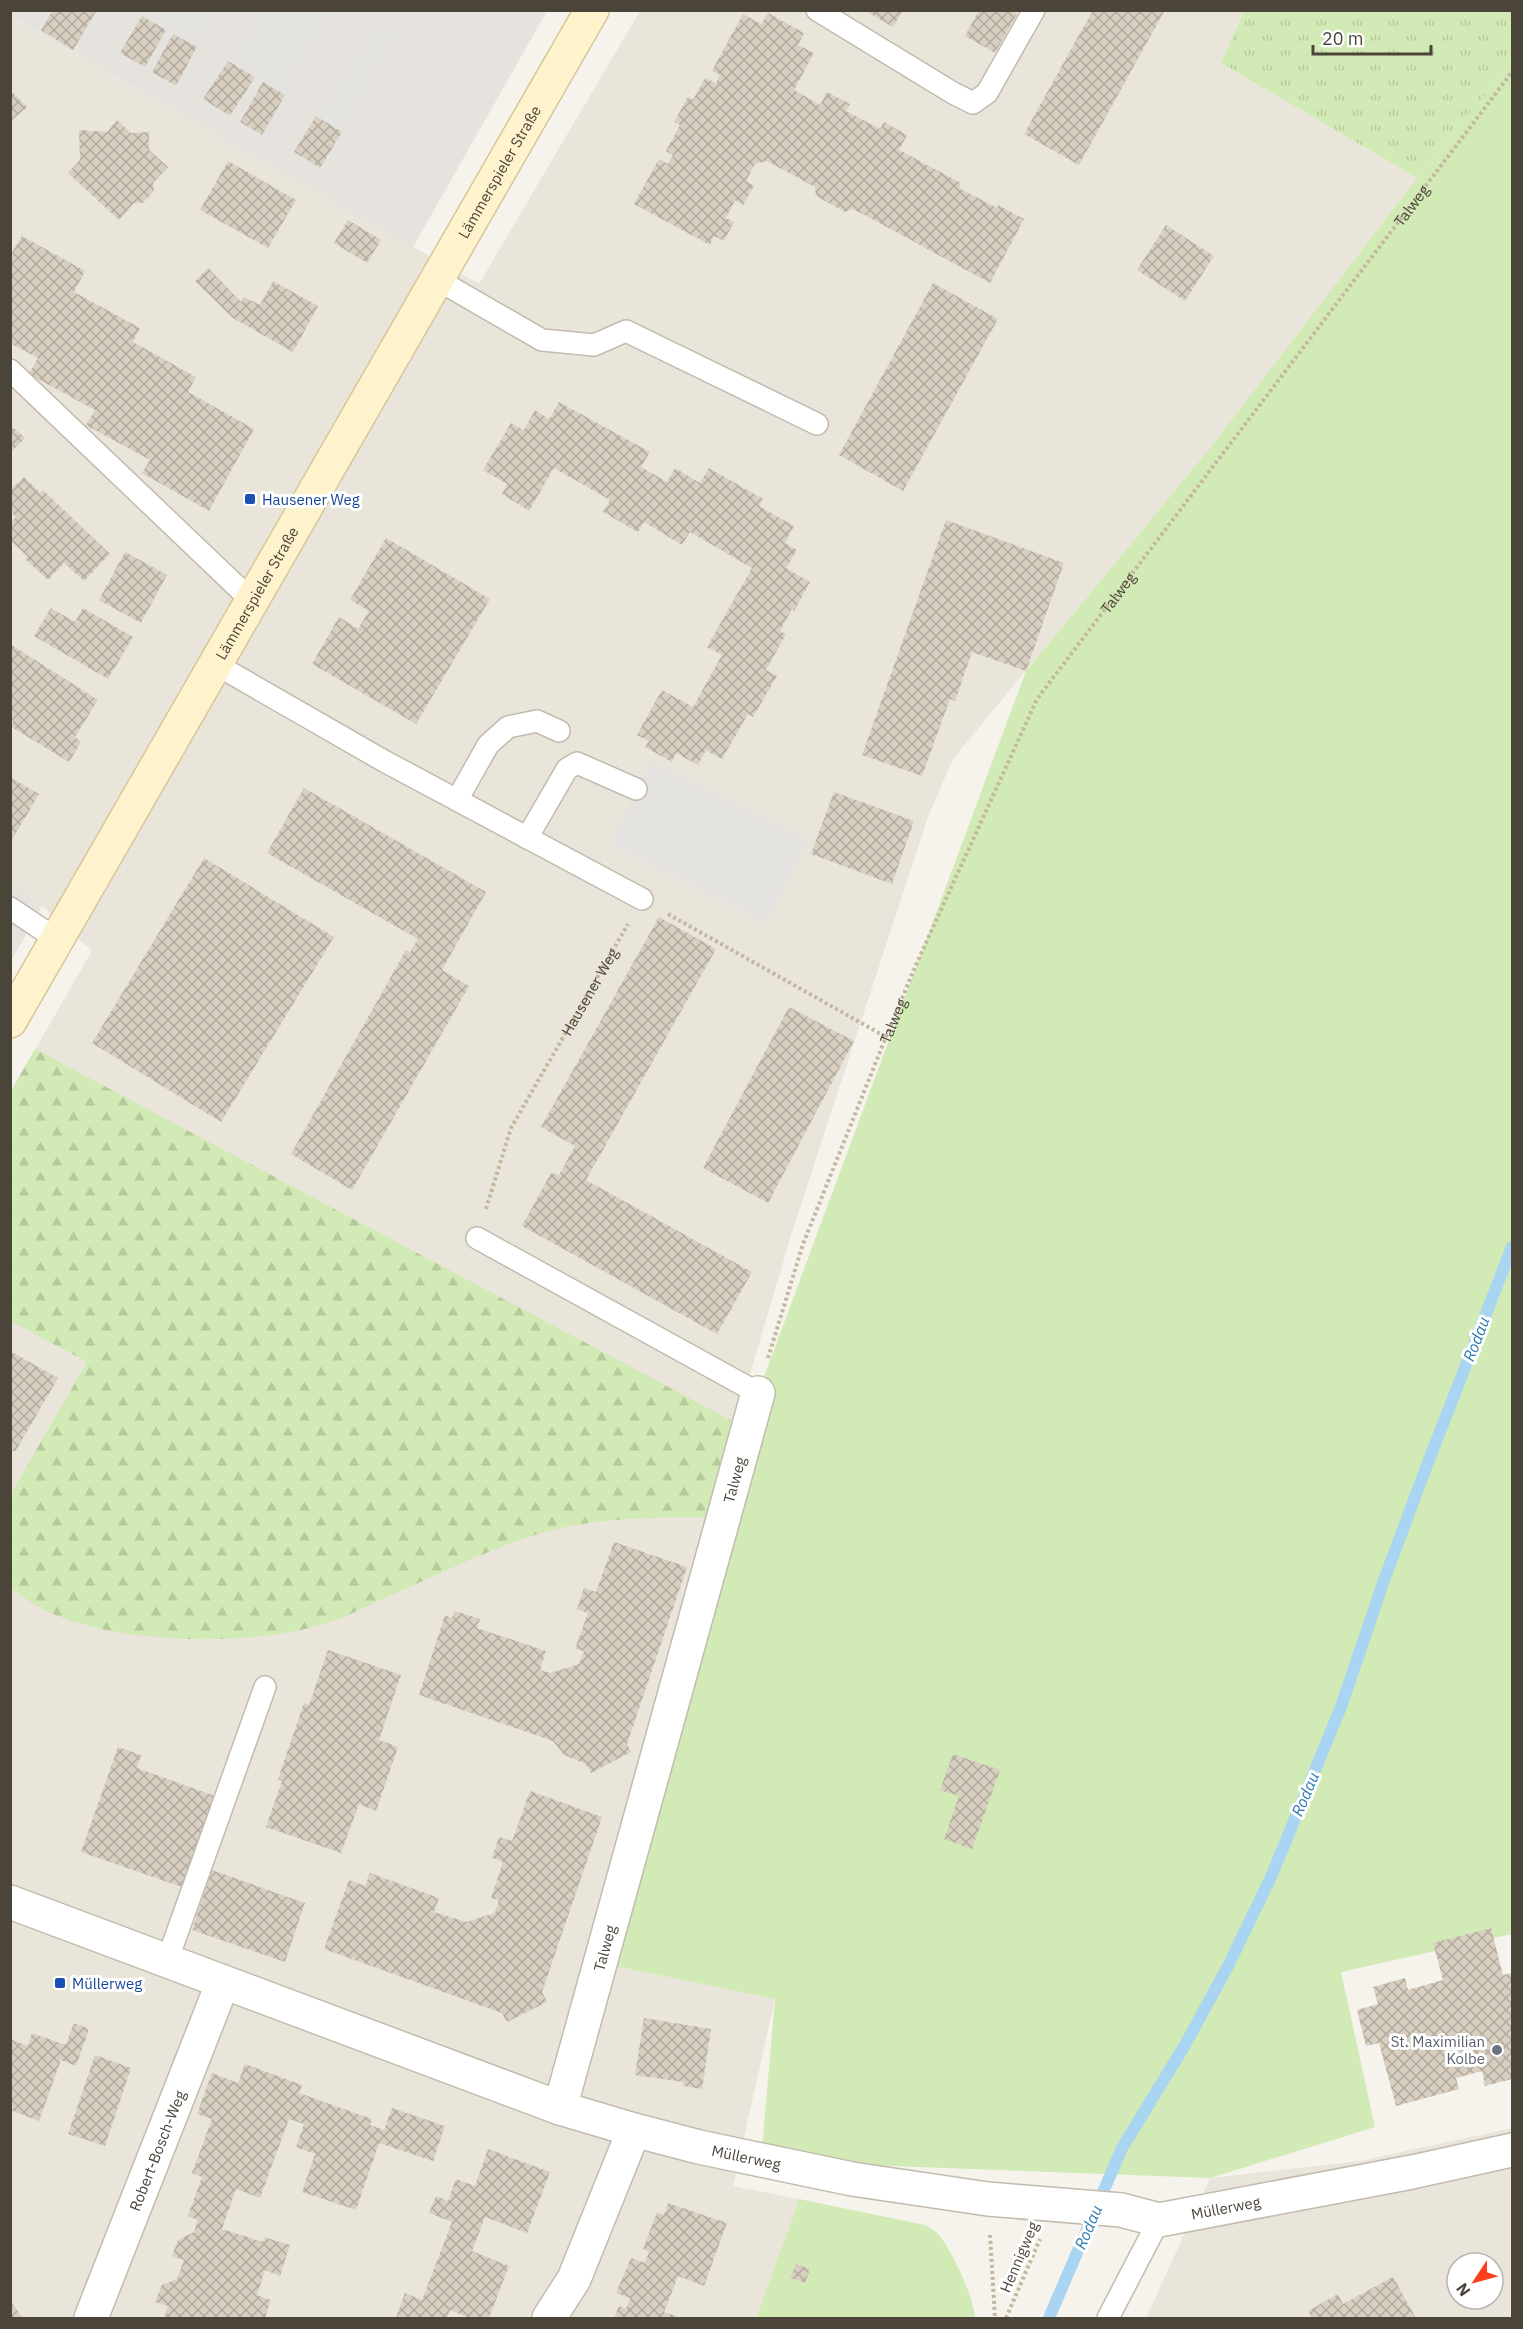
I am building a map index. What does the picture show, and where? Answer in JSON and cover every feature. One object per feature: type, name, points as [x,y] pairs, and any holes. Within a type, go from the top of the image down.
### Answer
[{"type":"main road","name":"Lämmerspieler Straße","points":[[10,1021],[592,10]]},
{"type":"street","name":"Talweg","points":[[560,2108],[758,1393]]},
{"type":"street","name":"Müllerweg","points":[[10,1902],[560,2108],[707,2149],[852,2179],[988,2199],[1121,2210],[1159,2220],[1412,2172],[1512,2150]]},
{"type":"street","name":"Robert-Bosch-Weg","points":[[92,2319],[223,1982]]},
{"type":"street","points":[[549,2319],[574,2279],[634,2130]]},
{"type":"lane","points":[[817,10],[973,103],[987,93],[1034,10]]},
{"type":"lane","points":[[438,280],[542,340],[594,345],[626,331],[817,424]]},
{"type":"lane","points":[[10,370],[253,602]]},
{"type":"lane","points":[[217,665],[527,838],[642,899]]},
{"type":"lane","points":[[458,800],[488,745],[508,727],[537,722],[559,731]]},
{"type":"lane","points":[[527,838],[567,769],[577,763],[636,789]]},
{"type":"lane","points":[[10,908],[58,940]]},
{"type":"lane","points":[[477,1238],[758,1393]]},
{"type":"lane","points":[[167,1961],[265,1687]]},
{"type":"lane","points":[[1108,2319],[1159,2220]]},
{"type":"path","name":"Talweg","points":[[758,1393],[803,1244],[915,967],[1036,699],[1512,72]]},
{"type":"path","points":[[642,899],[886,1037]]},
{"type":"path","name":"Hausener Weg","points":[[477,1238],[511,1128],[642,899]]},
{"type":"path","name":"Hennigweg","points":[[988,2199],[995,2319]]},
{"type":"path","name":"Hennigweg","points":[[1006,2319],[1060,2206]]},
{"type":"shaded area","points":[[11,10],[547,11],[413,247],[11,17]]},
{"type":"shaded area","points":[[141,10],[220,10],[220,11],[200,45]]},
{"type":"shaded area","points":[[259,11],[336,11],[285,95],[228,61]]},
{"type":"shaded area","points":[[640,11],[1244,11],[1221,63],[1417,178],[1210,448],[953,759],[928,817],[792,1232],[748,1381],[587,1960],[775,1999],[733,2186],[799,2199],[756,2318],[11,2318],[11,1091],[92,951],[11,878],[10,17],[479,284]]},
{"type":"shaded area","points":[[376,19],[401,35],[342,132],[316,116]]},
{"type":"shaded area","points":[[651,761],[808,840],[767,922],[610,843]]},
{"type":"shaded area","points":[[11,878],[42,906],[11,961]]},
{"type":"shaded area","points":[[1512,2128],[1512,2318],[1146,2318],[1210,2178],[1360,2161]]},
{"type":"green space","points":[[1244,11],[1512,11],[1512,61],[1417,178],[1221,63]]},
{"type":"green space","points":[[1512,61],[1512,1934],[1341,1972],[1375,2127],[1210,2178],[761,2161],[775,1999],[586,1960],[758,1393],[1026,671],[1210,448],[1417,178]]},
{"type":"green space","points":[[35,1049],[736,1423],[710,1517],[617,1520],[580,1524],[538,1534],[468,1561],[336,1620],[265,1636],[191,1639],[117,1632],[53,1614],[21,1595],[11,1588],[11,1494],[87,1362],[11,1321],[11,1091]]},
{"type":"green space","points":[[799,2199],[925,2225],[933,2230],[940,2236],[957,2264],[971,2299],[975,2318],[756,2318]]},
{"type":"building","points":[[53,10],[97,10],[73,50],[41,30]]},
{"type":"building","points":[[864,10],[903,10],[893,27]]},
{"type":"building","points":[[979,10],[1011,10],[1017,14],[995,53],[965,36]]},
{"type":"building","points":[[1093,10],[1165,10],[1079,165],[1024,134]]},
{"type":"building","points":[[768,13],[804,33],[798,45],[814,53],[794,90],[820,105],[827,92],[850,104],[846,111],[880,129],[884,122],[907,135],[899,150],[961,183],[959,188],[1024,219],[990,283],[863,214],[852,209],[845,212],[816,196],[815,187],[767,161],[755,164],[746,181],[754,186],[743,205],[735,200],[726,218],[734,222],[724,241],[714,236],[710,245],[634,204],[659,159],[668,164],[673,155],[666,151],[680,125],[674,122],[688,97],[693,100],[705,78],[716,83],[720,75],[712,71],[743,14],[761,24]]},
{"type":"building","points":[[142,16],[166,30],[145,67],[120,53]]},
{"type":"building","points":[[173,34],[197,47],[176,86],[152,72]]},
{"type":"building","points":[[228,61],[255,77],[230,116],[203,99]]},
{"type":"building","points":[[263,82],[285,95],[262,135],[240,122]]},
{"type":"building","points":[[10,90],[27,107],[10,122]]},
{"type":"building","points":[[316,116],[342,132],[320,168],[294,152]]},
{"type":"building","points":[[117,120],[131,133],[149,132],[149,150],[168,167],[153,183],[154,191],[143,203],[134,203],[119,220],[68,173],[80,160],[79,130],[107,132]]},
{"type":"building","points":[[228,161],[296,200],[268,248],[200,210]]},
{"type":"building","points":[[348,220],[381,240],[367,263],[334,243]]},
{"type":"building","points":[[1166,225],[1214,256],[1185,301],[1137,270]]},
{"type":"building","points":[[22,236],[85,271],[74,292],[140,328],[133,342],[196,377],[188,392],[254,429],[209,511],[142,473],[150,460],[86,425],[95,410],[29,374],[38,358],[10,343],[10,256]]},
{"type":"building","points":[[208,268],[241,302],[244,297],[260,305],[273,281],[318,306],[293,352],[233,318],[195,281]]},
{"type":"building","points":[[933,283],[998,319],[903,491],[839,455]]},
{"type":"building","points":[[559,402],[650,452],[641,467],[667,482],[675,468],[700,483],[709,468],[763,499],[759,506],[794,526],[785,543],[797,550],[786,568],[810,582],[780,631],[786,634],[766,670],[777,676],[753,717],[748,714],[722,759],[706,750],[698,765],[676,753],[672,762],[645,747],[649,741],[637,735],[662,690],[693,707],[722,655],[707,647],[752,568],[690,532],[682,545],[644,522],[638,532],[603,512],[610,500],[554,468],[529,511],[502,494],[507,484],[483,470],[511,423],[524,430],[535,410],[549,419]]},
{"type":"building","points":[[10,425],[25,438],[10,453]]},
{"type":"building","points":[[24,477],[40,493],[43,490],[110,554],[84,581],[64,563],[48,580],[25,559],[28,557],[10,540],[10,524],[16,517],[10,511],[10,490]]},
{"type":"building","points":[[946,520],[1064,563],[1026,671],[972,652],[955,701],[950,699],[922,776],[862,755]]},
{"type":"building","points":[[386,538],[490,599],[416,724],[312,664],[339,617],[358,629],[369,611],[350,600]]},
{"type":"building","points":[[125,552],[167,575],[141,623],[99,600]]},
{"type":"building","points":[[51,608],[75,622],[83,608],[133,637],[108,679],[34,636]]},
{"type":"building","points":[[10,644],[98,700],[75,737],[81,742],[69,762],[10,726],[13,720],[10,719]]},
{"type":"building","points":[[10,777],[39,794],[12,840],[10,839]]},
{"type":"building","points":[[304,788],[486,892],[442,970],[469,986],[352,1190],[291,1154],[406,950],[410,952],[418,939],[267,853]]},
{"type":"building","points":[[834,792],[914,821],[892,884],[811,854]]},
{"type":"building","points":[[204,858],[334,937],[221,1122],[92,1043]]},
{"type":"building","points":[[659,917],[716,949],[586,1180],[752,1272],[717,1334],[522,1226],[551,1173],[559,1175],[575,1146],[541,1127]]},
{"type":"building","points":[[789,1007],[854,1041],[768,1203],[703,1168]]},
{"type":"building","points":[[10,1351],[58,1378],[15,1452],[10,1449]]},
{"type":"building","points":[[614,1542],[687,1567],[627,1744],[631,1752],[591,1773],[586,1764],[564,1755],[553,1741],[419,1695],[445,1615],[452,1618],[455,1611],[480,1619],[477,1628],[546,1651],[540,1670],[550,1673],[579,1664],[584,1651],[575,1649],[588,1613],[577,1609],[584,1588],[596,1592]]},
{"type":"building","points":[[328,1650],[401,1675],[379,1740],[398,1747],[376,1811],[359,1804],[341,1853],[266,1827],[282,1781],[278,1779],[304,1703],[309,1705]]},
{"type":"building","points":[[118,1747],[141,1755],[137,1768],[215,1796],[182,1887],[81,1852]]},
{"type":"building","points":[[953,1754],[1000,1770],[972,1849],[944,1839],[959,1796],[940,1790]]},
{"type":"building","points":[[530,1791],[602,1817],[542,1992],[547,2002],[507,2022],[502,2013],[324,1949],[349,1880],[365,1886],[370,1873],[439,1898],[434,1912],[466,1922],[495,1913],[499,1900],[491,1898],[503,1862],[492,1858],[499,1837],[512,1841]]},
{"type":"building","points":[[212,1870],[305,1903],[285,1962],[192,1930]]},
{"type":"building","points":[[1491,1928],[1503,1975],[1512,1973],[1512,2079],[1485,2086],[1482,2071],[1456,2078],[1459,2089],[1396,2106],[1379,2043],[1366,2046],[1357,2010],[1378,2004],[1373,1987],[1405,1978],[1408,1990],[1443,1980],[1433,1943]]},
{"type":"building","points":[[644,2018],[711,2029],[702,2089],[683,2086],[683,2082],[635,2075]]},
{"type":"building","points":[[74,2023],[89,2029],[76,2066],[61,2060],[39,2121],[10,2110],[10,2039],[28,2046],[32,2033],[66,2045]]},
{"type":"building","points":[[95,2055],[131,2068],[105,2146],[68,2134]]},
{"type":"building","points":[[245,2064],[302,2085],[299,2093],[372,2119],[370,2125],[384,2130],[392,2108],[445,2126],[433,2161],[379,2143],[356,2210],[302,2192],[315,2154],[296,2147],[304,2124],[289,2119],[260,2198],[236,2189],[222,2229],[263,2242],[264,2237],[290,2245],[280,2276],[265,2270],[257,2295],[271,2300],[265,2318],[164,2318],[168,2306],[155,2302],[162,2285],[177,2279],[184,2260],[172,2256],[178,2240],[194,2232],[198,2220],[188,2216],[202,2177],[192,2173],[212,2119],[197,2114],[212,2073],[238,2083]]},
{"type":"building","points":[[488,2149],[550,2172],[527,2233],[485,2217],[472,2251],[509,2266],[489,2318],[470,2318],[450,2310],[447,2318],[396,2318],[405,2293],[422,2300],[452,2222],[429,2213],[436,2196],[448,2201],[456,2179],[475,2186]]},
{"type":"building","points":[[668,2203],[727,2223],[704,2286],[678,2276],[664,2312],[681,2318],[614,2318],[619,2306],[626,2309],[630,2298],[616,2293],[631,2258],[645,2263],[649,2252],[643,2249],[657,2212],[664,2215]]},
{"type":"building","points":[[796,2264],[810,2269],[805,2283],[790,2278]]},
{"type":"building","points":[[1393,2277],[1416,2318],[1312,2318],[1308,2311],[1338,2294],[1343,2304]]},
{"type":"building","points":[[10,2301],[23,2318],[10,2318]]},
{"type":"waterway","name":"Rodau","points":[[1049,2318],[1122,2148],[1185,2045],[1228,1966],[1271,1877],[1341,1707],[1383,1583],[1512,1247]]},
{"type":"place","name":"Hausener Weg","points":[[250,499]]},
{"type":"place","name":"Müllerweg","points":[[60,1983]]},
{"type":"place","name":"St. Maximilian Kolbe","points":[[1497,2050]]}]
